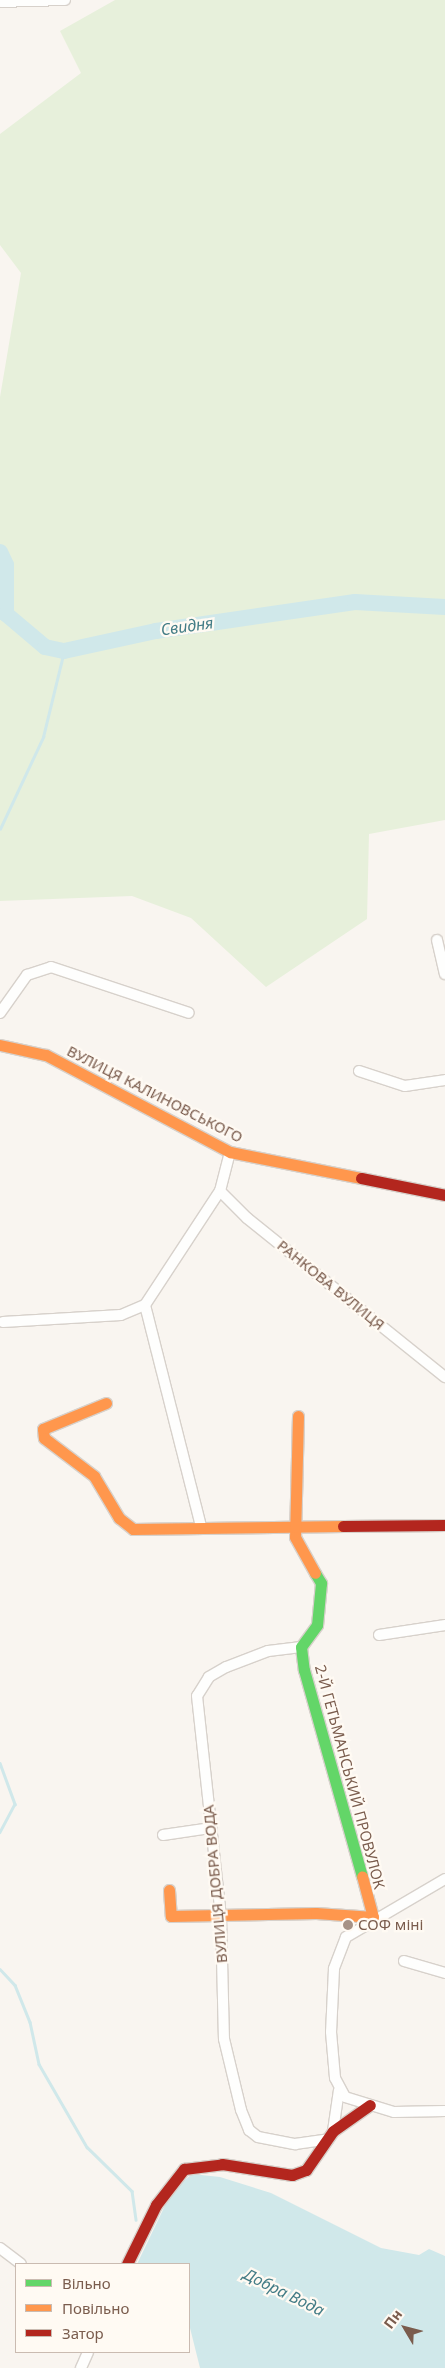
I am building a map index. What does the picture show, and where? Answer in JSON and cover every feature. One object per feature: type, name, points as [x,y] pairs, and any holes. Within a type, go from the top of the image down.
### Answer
[{"type":"street","points":[[0,2],[65,0]]},
{"type":"street","points":[[437,940],[445,974]]},
{"type":"street","points":[[0,1013],[26,975],[51,966],[189,1013]]},
{"type":"street","name":"ВУЛИЦЯ КАЛИНОВСЬКОГО","points":[[0,1046],[46,1054],[230,1152],[445,1195]]},
{"type":"street","points":[[360,1071],[405,1086],[445,1080]]},
{"type":"street","points":[[3,1322],[121,1315],[145,1305],[220,1190],[230,1152]]},
{"type":"street","name":"РАНКОВА ВУЛИЦЯ","points":[[220,1190],[247,1218],[445,1378]]},
{"type":"street","points":[[145,1305],[201,1527]]},
{"type":"street","points":[[106,1403],[44,1429],[44,1438],[94,1476],[126,1525],[143,1530],[295,1524],[445,1525]]},
{"type":"street","points":[[298,1416],[295,1524],[302,1554],[322,1583],[317,1625],[301,1647]]},
{"type":"street","points":[[379,1635],[445,1625]]},
{"type":"street","name":"ВУЛИЦЯ ДОБРА ВОДА","points":[[301,1647],[268,1651],[226,1667],[200,1686],[197,1696],[221,1918],[224,2039],[249,2130],[258,2137],[296,2144],[331,2135]]},
{"type":"street","name":"2-Й ГЕТЬМАНСЬКИЙ ПРОВУЛОК","points":[[301,1647],[304,1670],[373,1917]]},
{"type":"street","points":[[164,1835],[211,1828]]},
{"type":"street","points":[[331,2135],[339,2090],[331,2032],[334,1968],[346,1937],[373,1917],[445,1879]]},
{"type":"street","points":[[169,1890],[171,1916],[221,1918],[316,1912],[373,1917]]},
{"type":"street","points":[[404,1960],[445,1973]]},
{"type":"street","points":[[339,2090],[370,2105],[394,2112],[445,2111]]},
{"type":"street","points":[[127,2263],[156,2205],[184,2169],[222,2164],[292,2175],[306,2170],[331,2135],[370,2105]]},
{"type":"street","points":[[0,2248],[20,2263]]},
{"type":"street","points":[[81,2368],[88,2353]]},
{"type":"green space","points":[[115,0],[445,0],[445,820],[369,834],[367,919],[266,987],[191,918],[132,896],[0,901],[0,397],[21,273],[0,245],[0,134],[81,73],[60,31]]},
{"type":"water","points":[[192,2174],[220,2177],[271,2193],[381,2248],[419,2255],[429,2249],[445,2256],[445,2368],[200,2368],[190,2328],[190,2263],[137,2263],[172,2191]]},
{"type":"waterway","name":"Свидня","points":[[0,552],[6,565],[6,614],[45,647],[64,651],[156,631],[355,602],[445,607]]},
{"type":"waterway","name":"Добра Вода","points":[[0,829],[43,737],[64,651]]},
{"type":"waterway","name":"Добра Вода","points":[[0,1763],[15,1804],[0,1832]]},
{"type":"waterway","name":"Добра Вода","points":[[0,1969],[15,1985],[30,2022],[39,2064],[87,2147],[132,2191],[136,2220]]},
{"type":"traffic: fast","points":[[315,1573],[321,1583],[317,1625],[301,1647],[304,1670],[362,1876]]},
{"type":"traffic: slow","points":[[0,1045],[46,1055],[230,1152],[361,1178]]},
{"type":"traffic: slow","points":[[106,1403],[43,1429],[44,1438],[94,1476],[119,1518],[133,1529],[343,1526]]},
{"type":"traffic: slow","points":[[298,1416],[295,1537],[315,1573]]},
{"type":"traffic: slow","points":[[169,1890],[171,1916],[316,1913],[373,1917],[362,1876]]},
{"type":"traffic: jam","points":[[361,1178],[445,1195]]},
{"type":"traffic: jam","points":[[343,1526],[445,1525]]},
{"type":"traffic: jam","points":[[127,2263],[156,2205],[184,2169],[222,2164],[292,2175],[306,2170],[333,2131],[370,2105]]},
{"type":"place","name":"СОФ міні","points":[[348,1925]]}]
